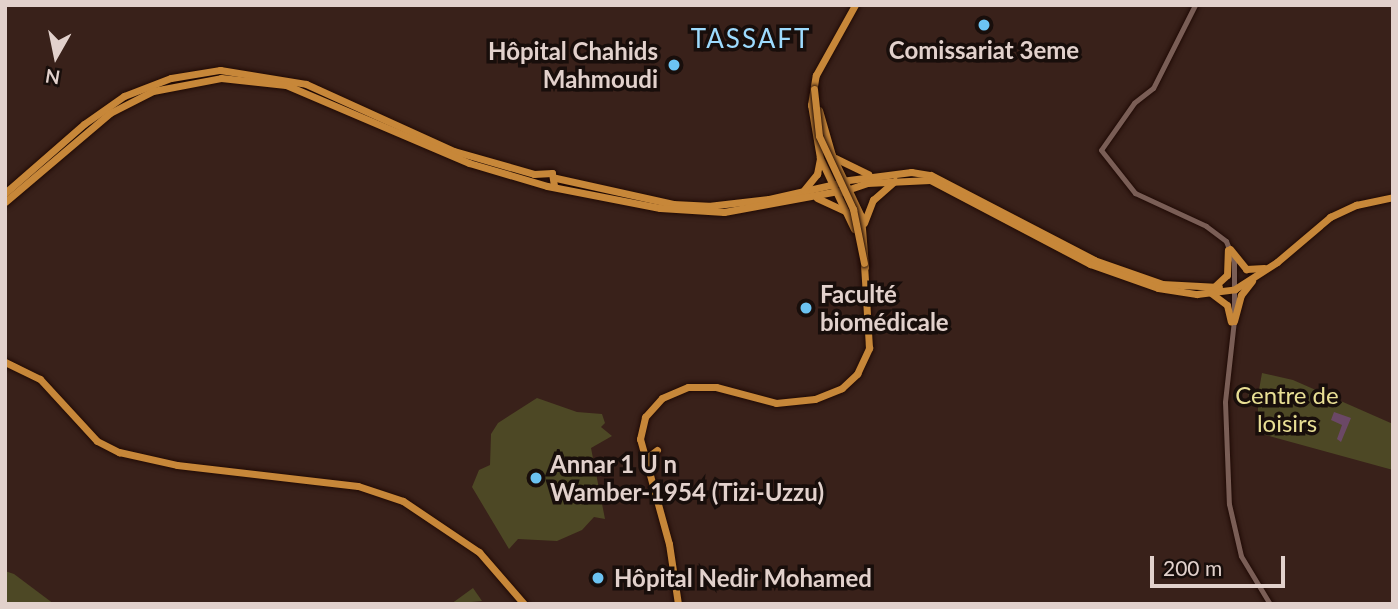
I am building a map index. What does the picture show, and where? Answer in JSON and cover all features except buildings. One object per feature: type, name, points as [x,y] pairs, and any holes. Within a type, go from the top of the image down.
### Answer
[{"type":"main road","points":[[801,192],[817,174],[820,158],[811,113],[814,89],[827,54],[855,5]]},
{"type":"main road","points":[[5,193],[103,109],[144,87],[220,70],[266,74],[304,88],[444,154],[694,213],[809,198],[841,185],[879,175]]},
{"type":"main road","points":[[5,202],[96,123],[153,91],[221,78],[264,80],[304,88]]},
{"type":"main road","points":[[814,89],[864,266]]},
{"type":"main road","points":[[814,89],[819,136],[853,209],[864,266]]},
{"type":"main road","points":[[832,155],[851,168],[879,175],[931,175],[1094,260],[1162,284],[1209,291],[1227,304],[1232,324]]},
{"type":"main road","points":[[820,158],[841,185],[864,227]]},
{"type":"main road","points":[[544,179],[690,205],[732,204],[841,185],[901,179],[940,184],[1073,256],[1128,279],[1174,292],[1233,287],[1277,262],[1330,217],[1356,205],[1393,197]]},
{"type":"main road","points":[[678,604],[670,544],[639,430],[662,398],[688,387],[716,387],[763,402],[827,396],[853,379],[867,357],[870,330],[864,266],[864,227],[873,200],[901,179]]},
{"type":"main road","points":[[809,198],[835,203],[850,214]]},
{"type":"main road","points":[[1209,291],[1224,280],[1229,250]]},
{"type":"main road","points":[[1229,250],[1246,269],[1254,271],[1277,262]]},
{"type":"main road","points":[[1232,324],[1244,288],[1258,275]]},
{"type":"main road","points":[[5,362],[40,379],[97,441],[119,453],[177,465],[358,486],[403,501],[456,533],[500,573],[524,604]]},
{"type":"main road","points":[[645,459],[657,450]]},
{"type":"street","points":[[1195,5],[1153,88],[1135,103],[1101,150],[1135,193],[1206,226],[1226,241],[1233,287],[1225,402],[1229,504],[1241,556],[1270,604]]},
{"type":"green space","name":"Centre de loisirs","points":[[1262,373],[1293,380],[1393,424],[1393,470],[1258,433],[1258,407],[1248,403],[1249,389],[1259,390]]},
{"type":"green space","name":"Annar 1 U n Wamber-1954 (Tizi-Uzzu)","points":[[537,398],[577,412],[602,414],[605,423],[601,427],[612,436],[591,448],[605,519],[594,517],[582,530],[557,541],[518,539],[509,549],[472,487],[479,470],[490,465],[491,434],[498,423]]},
{"type":"green space","points":[[5,571],[14,574],[54,604],[5,604]]},
{"type":"green space","points":[[473,588],[482,601],[451,604]]},
{"type":"shaded area","points":[[1334,412],[1351,418],[1341,442],[1337,439],[1342,425],[1331,420]]},
{"type":"place","name":"Comissariat 3eme","points":[[984,25]]},
{"type":"place","name":"Hôpital Chahids Mahmoudi","points":[[674,65]]},
{"type":"place","name":"Faculté biomédicale","points":[[806,308]]},
{"type":"place","name":"Annar 1 U n Wamber-1954 (Tizi-Uzzu)","points":[[536,478]]},
{"type":"place","name":"Hôpital Nedir Mohamed","points":[[598,578]]},
{"type":"district","name":"TASSAFT","points":[[751,39]]}]
